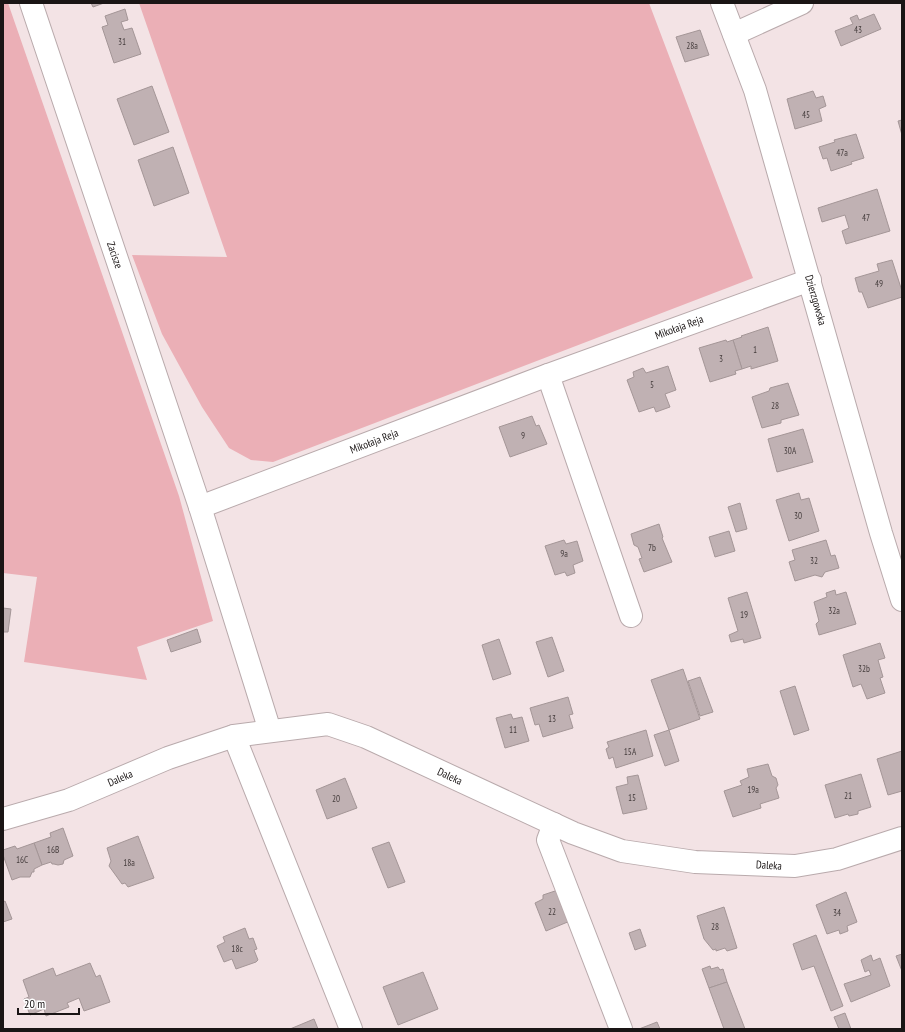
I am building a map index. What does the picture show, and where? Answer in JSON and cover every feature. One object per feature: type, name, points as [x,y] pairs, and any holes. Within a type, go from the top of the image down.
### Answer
[{"type":"street","name":"Zacisze","points":[[30,3],[200,507],[270,731]]},
{"type":"street","name":"Dzierzgowska","points":[[722,3],[756,90],[881,533],[902,600]]},
{"type":"street","points":[[734,34],[802,3]]},
{"type":"street","name":"Mikołaja Reja","points":[[200,507],[548,375],[810,280]]},
{"type":"street","points":[[548,375],[631,616]]},
{"type":"street","name":"Daleka","points":[[3,819],[69,800],[168,758],[234,736],[328,724],[366,737],[573,833],[622,851],[695,862],[796,866],[837,859],[902,838]]},
{"type":"street","points":[[234,736],[351,1029]]},
{"type":"street","points":[[554,824],[548,840],[621,1029]]},
{"type":"shaded area","points":[[3,3],[8,3],[179,496],[213,621],[137,647],[147,680],[24,662],[37,577],[3,573]]},
{"type":"shaded area","points":[[139,3],[649,3],[753,278],[273,462],[251,460],[229,448],[202,407],[162,334],[132,255],[227,257]]},
{"type":"building","points":[[91,3],[104,3],[93,7]]},
{"type":"building","points":[[125,9],[128,20],[121,22],[124,30],[132,28],[141,54],[114,63],[102,27],[108,25],[105,16]]},
{"type":"building","points":[[874,14],[881,29],[841,46],[835,31],[853,24],[850,18],[857,15],[859,20]]},
{"type":"building","points":[[700,30],[709,55],[685,62],[676,37]]},
{"type":"building","points":[[152,86],[169,132],[134,145],[117,99]]},
{"type":"building","points":[[813,91],[816,98],[823,96],[826,106],[819,109],[822,121],[795,129],[787,99]]},
{"type":"building","points":[[902,120],[902,135],[898,121]]},
{"type":"building","points":[[856,134],[864,158],[831,171],[827,158],[823,159],[819,147],[835,142],[834,140]]},
{"type":"building","points":[[173,147],[189,193],[154,206],[138,160]]},
{"type":"building","points":[[877,189],[890,231],[846,244],[842,231],[849,228],[845,215],[822,222],[818,208]]},
{"type":"building","points":[[892,260],[902,291],[902,297],[868,308],[862,292],[859,292],[855,278],[879,271],[877,264]]},
{"type":"building","points":[[768,327],[778,361],[751,369],[751,366],[742,369],[733,340]]},
{"type":"building","points":[[726,340],[727,342],[733,340],[742,369],[735,371],[736,374],[710,382],[699,348]]},
{"type":"building","points":[[668,366],[676,390],[665,394],[670,407],[656,412],[654,407],[639,412],[627,380],[634,377],[633,372],[643,368],[646,373]]},
{"type":"building","points":[[788,383],[799,415],[781,420],[781,423],[762,428],[752,397],[769,391],[770,388]]},
{"type":"building","points":[[532,416],[536,426],[539,425],[547,444],[510,457],[499,427]]},
{"type":"building","points":[[803,429],[813,462],[777,472],[768,439]]},
{"type":"building","points":[[799,493],[801,500],[809,498],[819,531],[789,541],[776,500]]},
{"type":"building","points":[[740,503],[747,529],[736,532],[728,507]]},
{"type":"building","points":[[659,524],[662,538],[672,562],[644,572],[639,559],[642,558],[638,547],[634,545],[631,534]]},
{"type":"building","points":[[729,531],[735,551],[715,557],[709,537]]},
{"type":"building","points":[[564,540],[566,544],[577,541],[583,561],[573,565],[575,573],[567,576],[565,572],[555,575],[545,546]]},
{"type":"building","points":[[826,540],[831,556],[835,555],[839,568],[825,572],[822,577],[815,575],[795,581],[789,562],[795,560],[792,550]]},
{"type":"building","points":[[835,590],[836,595],[846,592],[856,624],[819,635],[816,624],[819,621],[814,602],[827,597],[826,593]]},
{"type":"building","points":[[747,592],[761,638],[744,643],[743,639],[731,642],[729,635],[738,631],[728,598]]},
{"type":"building","points":[[3,608],[11,609],[8,632],[3,632]]},
{"type":"building","points":[[197,629],[201,642],[171,652],[167,640]]},
{"type":"building","points":[[552,637],[564,671],[548,677],[536,642]]},
{"type":"building","points":[[499,639],[511,674],[493,680],[482,645]]},
{"type":"building","points":[[880,643],[885,658],[878,660],[883,677],[880,678],[885,693],[867,699],[861,684],[853,687],[843,655]]},
{"type":"building","points":[[683,669],[700,719],[669,730],[651,680]]},
{"type":"building","points":[[700,677],[713,712],[700,716],[688,681]]},
{"type":"building","points":[[795,686],[809,730],[794,735],[780,691]]},
{"type":"building","points":[[568,697],[573,714],[569,715],[573,728],[543,737],[539,724],[535,725],[530,708]]},
{"type":"building","points":[[511,714],[513,719],[522,717],[529,741],[505,748],[496,718]]},
{"type":"building","points":[[646,730],[653,756],[616,768],[613,757],[609,759],[606,749],[609,747],[607,742]]},
{"type":"building","points":[[669,730],[679,761],[665,766],[654,735]]},
{"type":"building","points":[[902,751],[902,791],[888,795],[877,759]]},
{"type":"building","points":[[768,764],[772,776],[776,778],[778,785],[776,788],[779,798],[760,804],[761,808],[733,817],[724,791],[742,785],[740,781],[749,777],[747,769]]},
{"type":"building","points":[[861,774],[871,807],[858,811],[858,814],[849,816],[848,814],[835,818],[825,785]]},
{"type":"building","points":[[638,775],[647,809],[623,814],[616,787],[628,784],[627,777]]},
{"type":"building","points":[[345,778],[357,808],[327,819],[316,790]]},
{"type":"building","points":[[63,828],[73,856],[64,860],[63,864],[52,864],[51,862],[42,865],[34,843],[51,837],[50,833]]},
{"type":"building","points":[[138,836],[154,878],[128,887],[125,883],[122,884],[109,866],[111,861],[107,848]]},
{"type":"building","points":[[389,842],[405,882],[388,888],[372,848]]},
{"type":"building","points":[[34,843],[42,865],[34,869],[34,872],[32,872],[30,877],[20,877],[12,880],[3,855],[3,850],[15,846],[17,849]]},
{"type":"building","points":[[558,890],[570,921],[546,931],[535,903],[543,899],[543,895]]},
{"type":"building","points":[[846,892],[857,922],[847,926],[848,931],[840,934],[839,930],[827,934],[816,905]]},
{"type":"building","points":[[5,901],[12,919],[3,922],[3,902]]},
{"type":"building","points":[[724,907],[737,948],[727,951],[725,948],[716,951],[716,949],[713,950],[704,939],[697,916]]},
{"type":"building","points":[[245,928],[249,939],[253,938],[257,949],[254,950],[258,960],[236,969],[232,959],[224,962],[217,946],[225,942],[223,937]]},
{"type":"building","points":[[640,929],[646,946],[635,950],[629,933]]},
{"type":"building","points":[[816,935],[843,1006],[831,1011],[814,966],[802,970],[793,944]]},
{"type":"building","points":[[902,954],[902,971],[896,956]]},
{"type":"building","points":[[871,955],[873,961],[880,958],[890,986],[851,1002],[844,984],[871,975],[869,970],[865,972],[861,960]]},
{"type":"building","points":[[90,963],[96,977],[100,975],[110,1002],[84,1011],[79,998],[67,1003],[69,1007],[46,1016],[44,1009],[30,1015],[24,999],[29,997],[23,980],[53,968],[56,976]]},
{"type":"building","points":[[710,966],[711,969],[718,967],[720,970],[723,969],[727,982],[709,988],[702,969]]},
{"type":"building","points":[[423,972],[438,1009],[398,1025],[383,987]]},
{"type":"building","points":[[727,982],[745,1029],[724,1029],[709,988]]},
{"type":"building","points":[[845,1013],[851,1029],[839,1029],[834,1017]]},
{"type":"building","points":[[314,1019],[318,1029],[290,1029]]},
{"type":"building","points":[[657,1022],[660,1029],[639,1029]]}]
